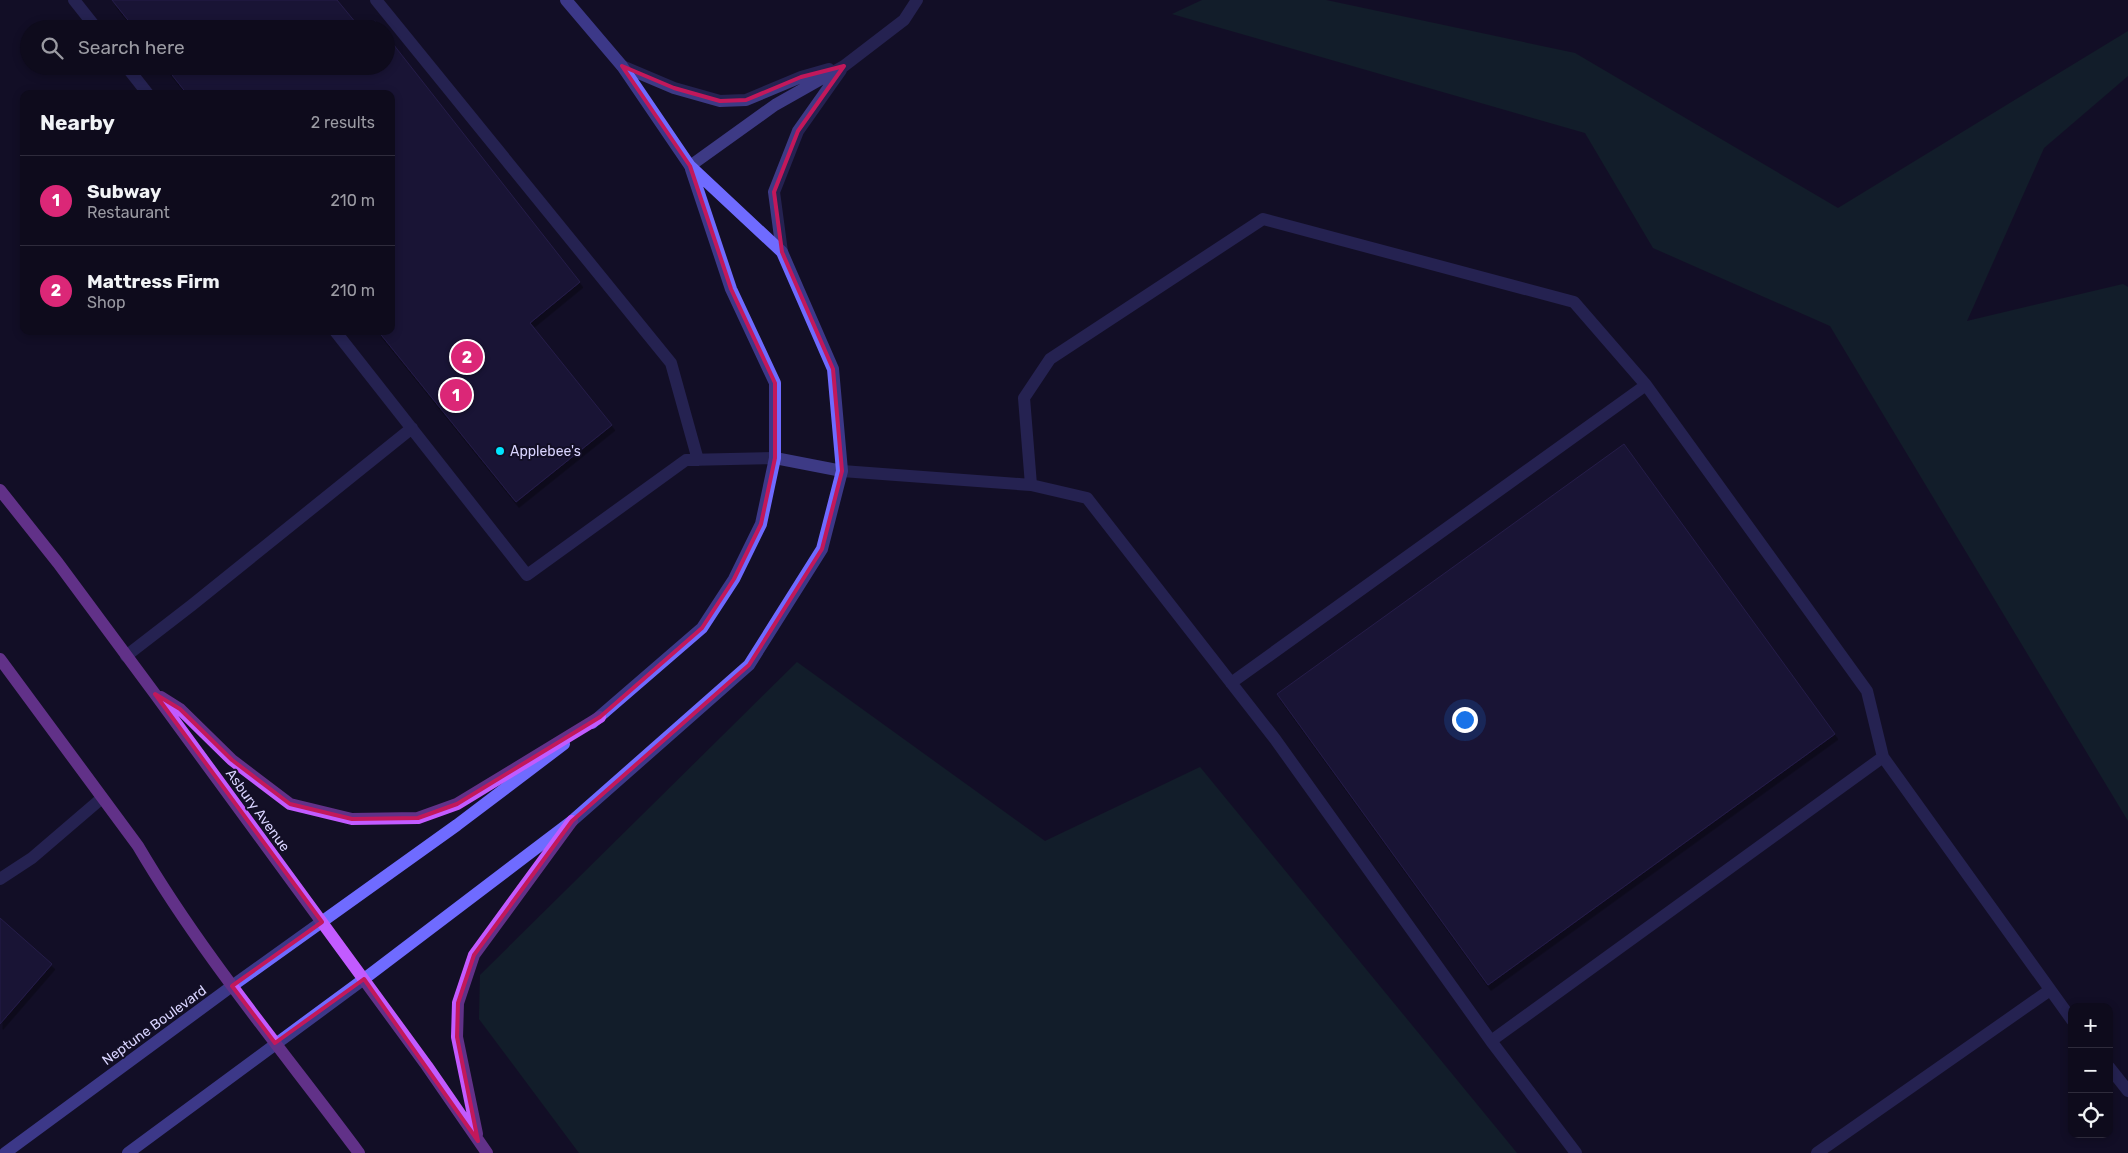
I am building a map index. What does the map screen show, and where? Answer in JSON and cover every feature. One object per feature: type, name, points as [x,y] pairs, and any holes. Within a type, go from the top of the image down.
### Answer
[{"type":"main road","name":"Asbury Avenue","points":[[0,478],[4,494],[58,563],[364,979],[487,1153]]},
{"type":"main road","points":[[0,659],[138,846],[161,885],[208,954],[359,1153]]},
{"type":"main road","points":[[155,694],[180,709],[232,760],[290,804],[352,819],[418,818],[456,804],[600,717]]},
{"type":"main road","points":[[478,1141],[457,1037],[458,1003],[474,955],[572,821]]},
{"type":"street","points":[[74,0],[90,20]]},
{"type":"street","points":[[376,0],[392,20]]},
{"type":"street","points":[[566,0],[622,66],[690,166],[782,252]]},
{"type":"street","points":[[690,166],[775,105],[844,66],[904,20],[917,0]]},
{"type":"street","points":[[395,23],[671,363],[698,460]]},
{"type":"street","points":[[622,66],[674,88],[720,101],[746,100],[801,77],[844,66]]},
{"type":"street","points":[[128,1153],[364,979],[572,821],[749,665],[822,549],[842,471],[833,368],[782,252],[774,192],[798,131],[844,66]]},
{"type":"street","points":[[133,75],[145,90]]},
{"type":"street","name":"Neptune Boulevard","points":[[6,1153],[232,986],[457,825],[600,717],[702,628],[734,579],[761,524],[775,458],[775,383],[731,289],[690,166]]},
{"type":"street","points":[[1031,485],[1024,398],[1050,359],[1263,219],[1574,302],[1646,385],[1867,691],[1883,757],[2068,1015]]},
{"type":"street","points":[[338,335],[527,575],[686,460],[775,458],[842,471],[1031,485],[1087,498],[1275,739],[1491,1041],[1576,1153]]},
{"type":"street","points":[[1231,683],[1646,385]]},
{"type":"street","points":[[126,656],[412,428]]},
{"type":"street","points":[[1491,1041],[1883,757]]},
{"type":"street","points":[[0,879],[32,858],[102,798]]},
{"type":"street","points":[[1817,1153],[2050,990]]},
{"type":"street","points":[[2113,1072],[2128,1091]]},
{"type":"highlighted area","points":[[622,66],[674,88],[720,101],[746,100],[801,77],[844,66],[798,131],[774,192],[782,252],[833,369],[842,471],[822,549],[749,665],[572,821],[474,955],[458,1003],[457,1037],[478,1141],[364,979],[275,1043],[232,986],[322,922],[155,694],[180,709],[232,760],[290,804],[352,819],[418,818],[457,804],[600,717],[702,628],[734,579],[761,524],[775,458],[775,383],[731,289],[690,166]]},
{"type":"green space","points":[[1202,0],[1326,0],[1575,53],[1838,208],[2128,31],[2128,76],[2044,148],[1967,321],[2123,284],[2128,287],[2128,821],[1830,326],[1653,248],[1585,133],[1172,14]]},
{"type":"green space","points":[[797,662],[1045,841],[1200,767],[1517,1153],[579,1153],[479,1019],[480,975]]},
{"type":"building","points":[[112,0],[337,0],[354,20],[128,20]]},
{"type":"building","points":[[395,46],[580,282],[530,323],[612,425],[516,502],[381,335],[395,335],[395,90],[184,90],[172,75],[395,75]]},
{"type":"building","points":[[1624,444],[1835,734],[1488,985],[1277,694]]},
{"type":"building","points":[[0,918],[52,964],[0,1024]]},
{"type":"place","name":"Mattress Firm","points":[[467,357]]},
{"type":"place","name":"Subway","points":[[456,395]]},
{"type":"place","name":"Applebee's","points":[[500,451]]}]
